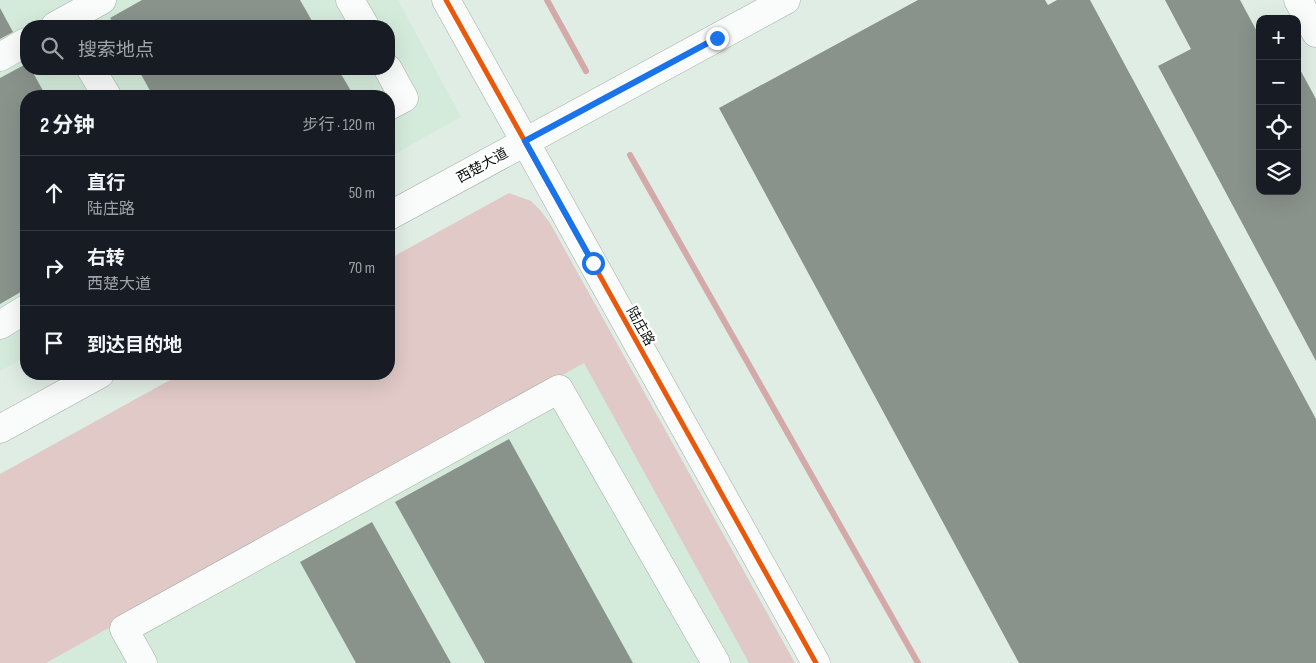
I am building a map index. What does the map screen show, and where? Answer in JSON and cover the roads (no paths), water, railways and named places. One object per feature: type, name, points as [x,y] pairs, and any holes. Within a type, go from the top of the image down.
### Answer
[{"type":"street","points":[[60,18],[102,0]]},
{"type":"street","points":[[350,0],[362,20]]},
{"type":"street","name":"陆庄路","points":[[446,0],[816,663]]},
{"type":"street","name":"西楚大道","points":[[395,213],[786,0]]},
{"type":"street","points":[[1298,0],[1316,33]]},
{"type":"street","points":[[0,57],[20,45]]},
{"type":"street","points":[[95,75],[103,90]]},
{"type":"street","points":[[391,75],[404,98],[395,103]]},
{"type":"street","points":[[0,324],[20,312]]},
{"type":"street","points":[[0,429],[89,380]]},
{"type":"street","points":[[143,663],[124,629],[559,389],[716,663]]},
{"type":"waterway","points":[[547,0],[586,71]]},
{"type":"waterway","points":[[630,155],[918,663]]}]
